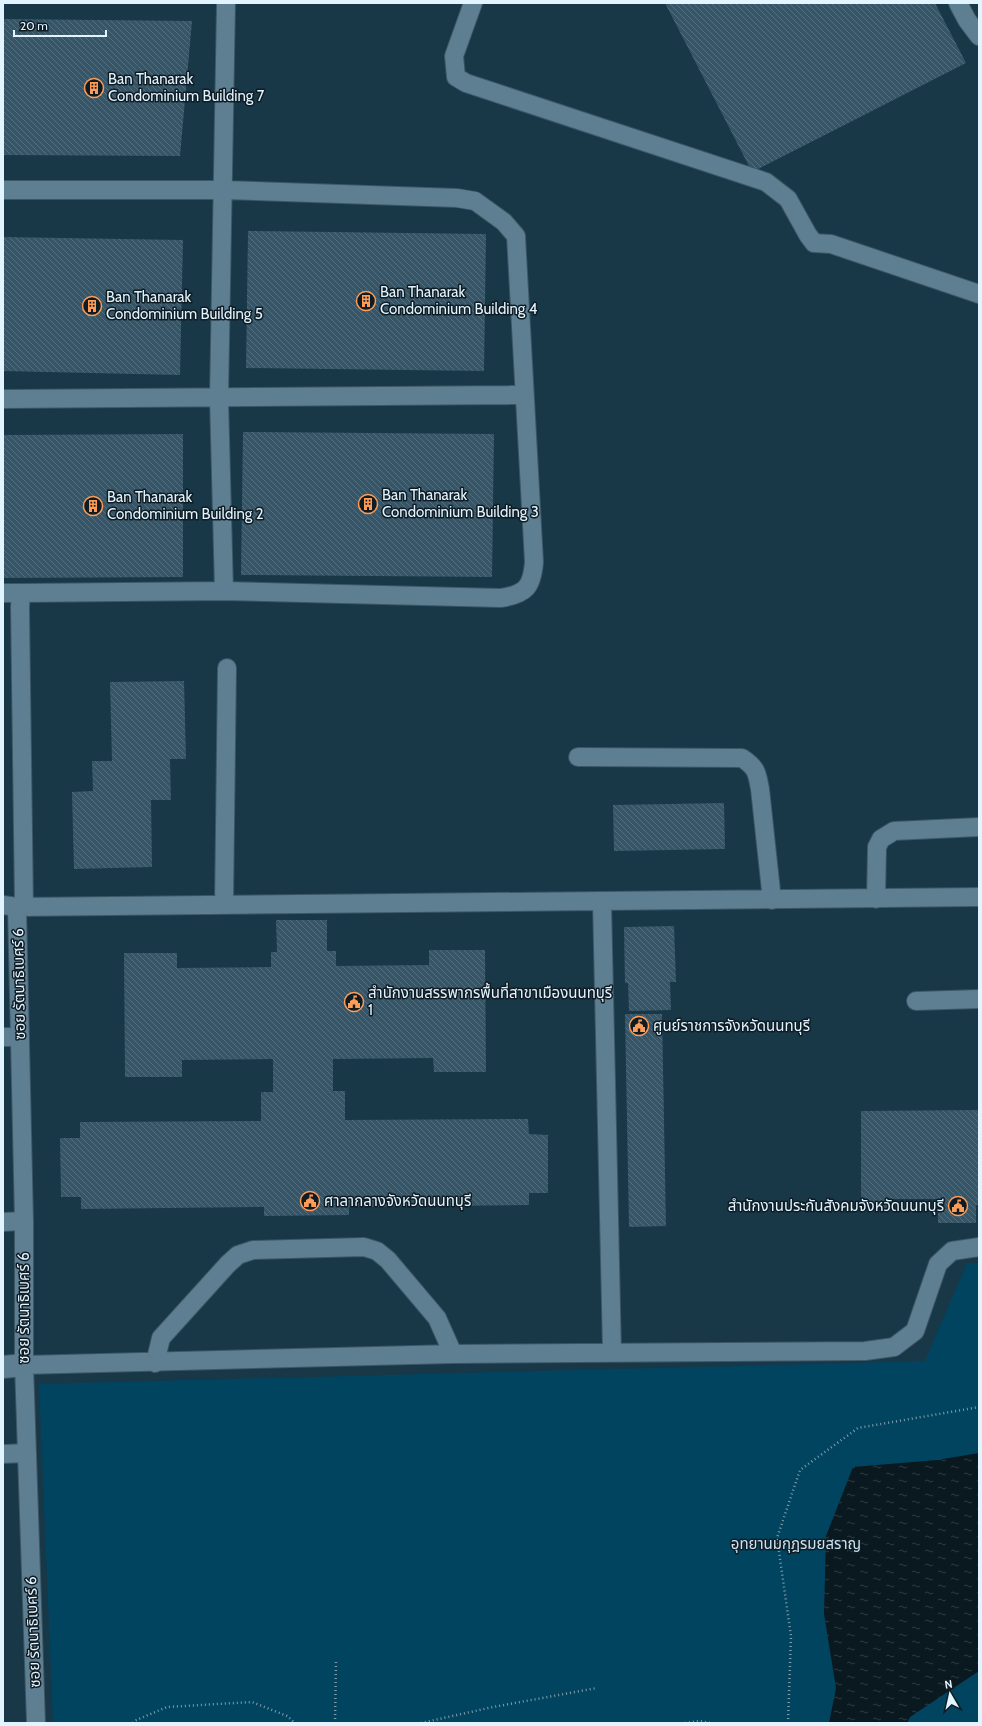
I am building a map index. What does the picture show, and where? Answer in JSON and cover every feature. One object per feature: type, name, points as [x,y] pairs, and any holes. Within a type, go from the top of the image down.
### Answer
[{"type":"lane","points":[[224,591],[220,398],[226,3]]},
{"type":"lane","points":[[474,3],[454,56],[456,77],[466,83],[766,182],[788,199],[808,235],[814,242],[830,244],[979,294]]},
{"type":"lane","points":[[958,3],[967,20],[979,36]]},
{"type":"lane","points":[[3,190],[224,190],[457,198],[475,201],[504,222],[516,236],[534,562],[533,576],[523,591],[517,595],[501,598],[224,591],[3,593]]},
{"type":"lane","points":[[3,399],[524,395]]},
{"type":"lane","name":"ซอย รัตนาธิเบศร์ 6","points":[[21,593],[12,1037],[24,1221],[13,1366],[27,1454],[36,1723]]},
{"type":"lane","points":[[224,905],[227,668]]},
{"type":"lane","points":[[578,757],[742,758],[751,764],[757,772],[760,789],[772,900]]},
{"type":"lane","points":[[876,899],[877,847],[882,839],[894,831],[979,827]]},
{"type":"lane","points":[[15,906],[979,898]]},
{"type":"lane","points":[[602,902],[612,1352]]},
{"type":"lane","points":[[916,1001],[979,999]]},
{"type":"lane","points":[[3,1222],[24,1221]]},
{"type":"lane","points":[[155,1362],[161,1338],[228,1264],[238,1255],[253,1250],[364,1247],[377,1251],[388,1260],[437,1318],[453,1354]]},
{"type":"lane","points":[[13,1366],[453,1354],[865,1351],[894,1347],[914,1331],[938,1264],[952,1251],[979,1247]]},
{"type":"lane","points":[[3,1454],[27,1454]]},
{"type":"path","points":[[788,1723],[791,1636],[777,1538],[800,1470],[858,1428],[979,1407]]},
{"type":"path","points":[[335,1723],[336,1660]]},
{"type":"path","points":[[421,1723],[493,1706],[597,1688]]},
{"type":"path","points":[[133,1723],[134,1720],[167,1707],[252,1702],[286,1716],[296,1723]]},
{"type":"path","points":[[685,1723],[699,1721],[711,1723]]},
{"type":"green space","name":"อุทยานมกุฎรมยสราญ","points":[[967,1263],[979,1263],[979,1723],[53,1723],[39,1384],[925,1361]]},
{"type":"water","points":[[979,1453],[979,1671],[910,1717],[907,1723],[829,1723],[836,1688],[824,1614],[826,1536],[853,1467],[937,1460]]},
{"type":"building","points":[[665,3],[935,3],[966,63],[752,172]]},
{"type":"building","name":"Ban Thanarak Condominium Building 7","points":[[3,19],[192,21],[180,156],[3,155]]},
{"type":"building","name":"Ban Thanarak Condominium Building 4","points":[[248,231],[486,234],[484,371],[246,368]]},
{"type":"building","name":"Ban Thanarak Condominium Building 5","points":[[3,237],[183,240],[180,375],[3,371]]},
{"type":"building","name":"Ban Thanarak Condominium Building 3","points":[[243,432],[494,434],[492,577],[241,575]]},
{"type":"building","name":"Ban Thanarak Condominium Building 2","points":[[183,434],[183,577],[3,578],[3,435]]},
{"type":"building","points":[[184,681],[186,759],[170,759],[171,800],[151,800],[152,867],[74,869],[72,792],[93,791],[92,761],[112,761],[110,682]]},
{"type":"building","points":[[724,803],[725,849],[614,851],[613,805]]},
{"type":"building","points":[[276,920],[327,920],[327,951],[336,951],[336,966],[429,965],[429,950],[485,950],[486,1072],[434,1072],[433,1058],[333,1059],[333,1091],[345,1091],[345,1120],[528,1119],[529,1134],[548,1135],[548,1193],[529,1193],[529,1205],[349,1207],[349,1215],[264,1216],[264,1207],[81,1209],[81,1197],[61,1197],[60,1138],[80,1138],[80,1122],[261,1121],[261,1092],[273,1092],[273,1059],[182,1060],[182,1077],[125,1077],[124,953],[177,953],[177,968],[271,967],[271,952],[277,952]]},
{"type":"building","points":[[674,926],[676,982],[670,982],[671,1010],[629,1011],[628,983],[625,983],[624,927]]},
{"type":"building","points":[[625,1014],[662,1014],[666,1226],[629,1227]]},
{"type":"building","points":[[979,1110],[979,1205],[976,1205],[976,1223],[938,1223],[938,1199],[889,1199],[888,1208],[861,1208],[861,1111]]},
{"type":"place","name":"Ban Thanarak Condominium Building 7","points":[[94,88]]},
{"type":"place","name":"Ban Thanarak Condominium Building 4","points":[[366,301]]},
{"type":"place","name":"Ban Thanarak Condominium Building 5","points":[[92,306]]},
{"type":"place","name":"Ban Thanarak Condominium Building 3","points":[[368,504]]},
{"type":"place","name":"Ban Thanarak Condominium Building 2","points":[[93,506]]},
{"type":"place","name":"สำนักงานสรรพากรพื้นที่สาขาเมืองนนทบุรี 1","points":[[354,1002]]},
{"type":"place","name":"ศูนย์ราชการจังหวัดนนทบุรี","points":[[639,1026]]},
{"type":"place","name":"ศาลากลางจังหวัดนนทบุรี","points":[[310,1201]]},
{"type":"place","name":"สำนักงานประกันสังคมจังหวัดนนทบุรี","points":[[958,1206]]}]
